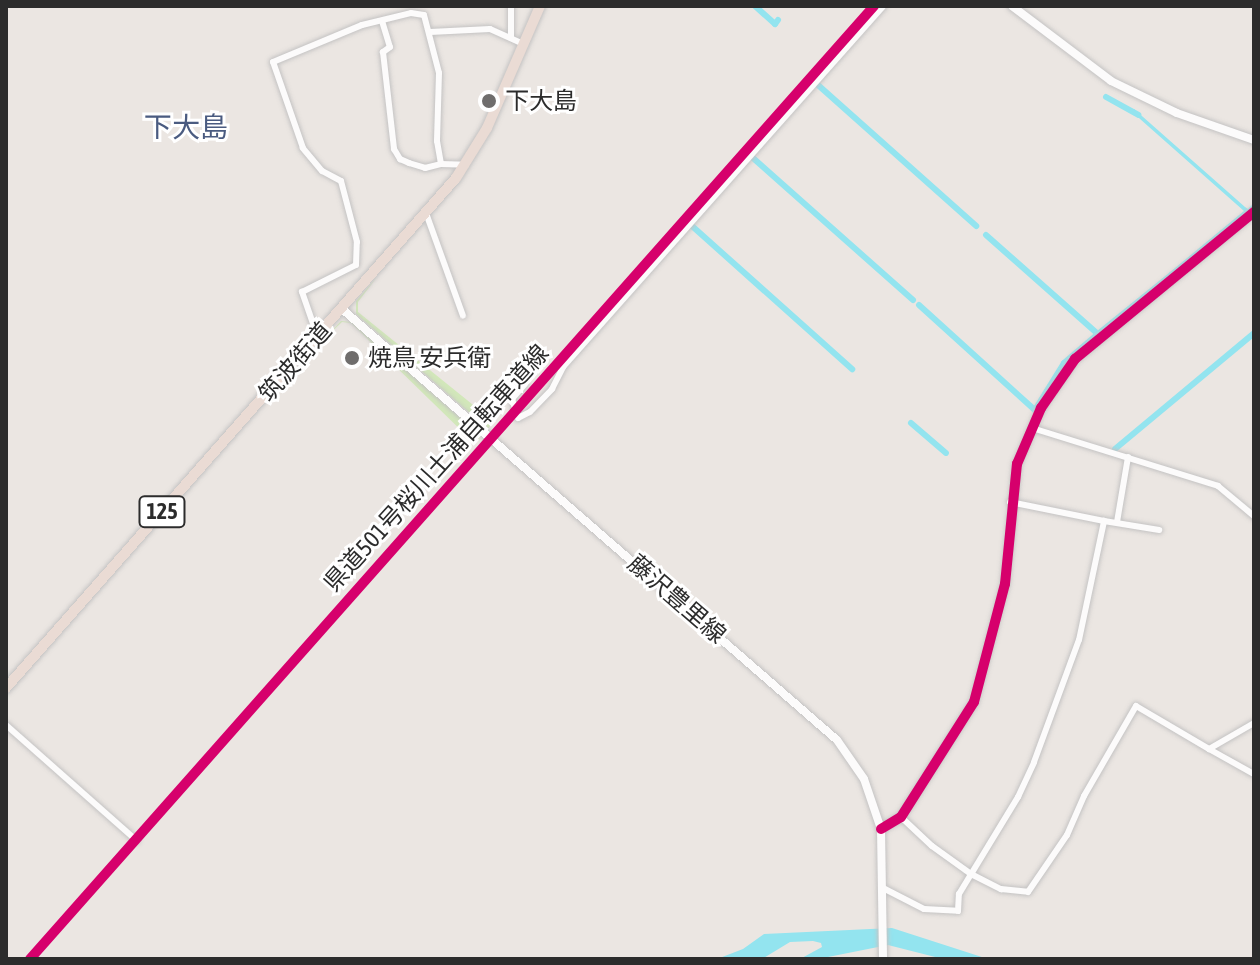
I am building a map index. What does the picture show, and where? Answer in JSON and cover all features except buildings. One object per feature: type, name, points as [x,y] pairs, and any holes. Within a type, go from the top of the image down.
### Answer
[{"type":"highway","name":"筑波街道","points":[[6,688],[466,165],[487,128],[540,6]]},
{"type":"main road","points":[[1012,6],[1111,81],[1177,113],[1254,140]]},
{"type":"main road","points":[[881,829],[901,817],[974,702],[1005,584],[1010,502],[1017,464],[1057,382],[1075,359],[1254,212]]},
{"type":"main road","name":"藤沢豊里線","points":[[342,309],[837,740],[864,779],[881,829],[883,959]]},
{"type":"street","points":[[511,6],[511,38]]},
{"type":"street","points":[[525,384],[512,399],[518,418],[530,412],[552,389],[563,367],[884,6]]},
{"type":"street","points":[[318,336],[302,292],[356,265],[357,242],[341,181],[322,171],[303,148],[273,62],[341,33],[382,21],[419,13],[424,15],[439,73],[437,141],[441,164]]},
{"type":"street","points":[[382,21],[390,47],[383,52],[394,149],[400,159],[425,168],[441,164],[466,165]]},
{"type":"street","points":[[430,32],[490,29],[523,44]]},
{"type":"street","points":[[426,213],[463,316]]},
{"type":"street","points":[[1032,428],[1218,486],[1254,516]]},
{"type":"street","points":[[1117,522],[1128,457]]},
{"type":"street","points":[[1010,502],[1159,530]]},
{"type":"street","points":[[883,891],[924,909],[958,911],[959,894],[1018,797],[1034,762],[1079,640],[1104,521]]},
{"type":"street","points":[[901,817],[932,846],[971,874],[1001,889],[1028,892],[1067,835],[1084,796],[1136,706],[1254,774]]},
{"type":"street","points":[[1209,749],[1254,723]]},
{"type":"street","points":[[6,725],[136,840]]},
{"type":"green space","points":[[377,277],[358,302],[358,312],[493,421],[488,429],[356,314],[356,301]]},
{"type":"green space","points":[[341,321],[351,322],[481,436],[478,440],[471,440],[351,323],[342,322],[326,337]]},
{"type":"water","points":[[1134,109],[1245,207],[1248,209],[1254,203],[1248,213],[1172,276],[1169,273],[1244,211],[1131,111]]},
{"type":"water","points":[[892,928],[988,959],[943,959],[888,945],[818,959],[800,959],[822,947],[821,943],[813,941],[790,942],[762,959],[717,959],[743,949],[764,934]]},
{"type":"waterway","points":[[755,6],[775,24],[778,20]]},
{"type":"waterway","points":[[818,85],[976,226]]},
{"type":"waterway","points":[[1106,97],[1138,115]]},
{"type":"waterway","points":[[753,158],[913,300]]},
{"type":"waterway","points":[[692,226],[852,369]]},
{"type":"waterway","points":[[986,235],[1098,334],[1171,275]]},
{"type":"waterway","points":[[919,305],[1035,410],[1064,363],[1098,334]]},
{"type":"waterway","points":[[1115,449],[1254,333]]},
{"type":"waterway","points":[[911,423],[946,453]]},
{"type":"cycle path","name":"県道501号桜川土浦自転車道線","points":[[30,959],[874,6]]},
{"type":"cycle path","points":[[881,829],[901,817],[974,702],[1005,584],[1017,464],[1041,408],[1075,359],[1254,212]]},
{"type":"place","name":"下大島","points":[[489,101]]},
{"type":"place","name":"焼鳥 安兵衛","points":[[352,358]]},
{"type":"district","name":"下大島","points":[[186,127]]}]
